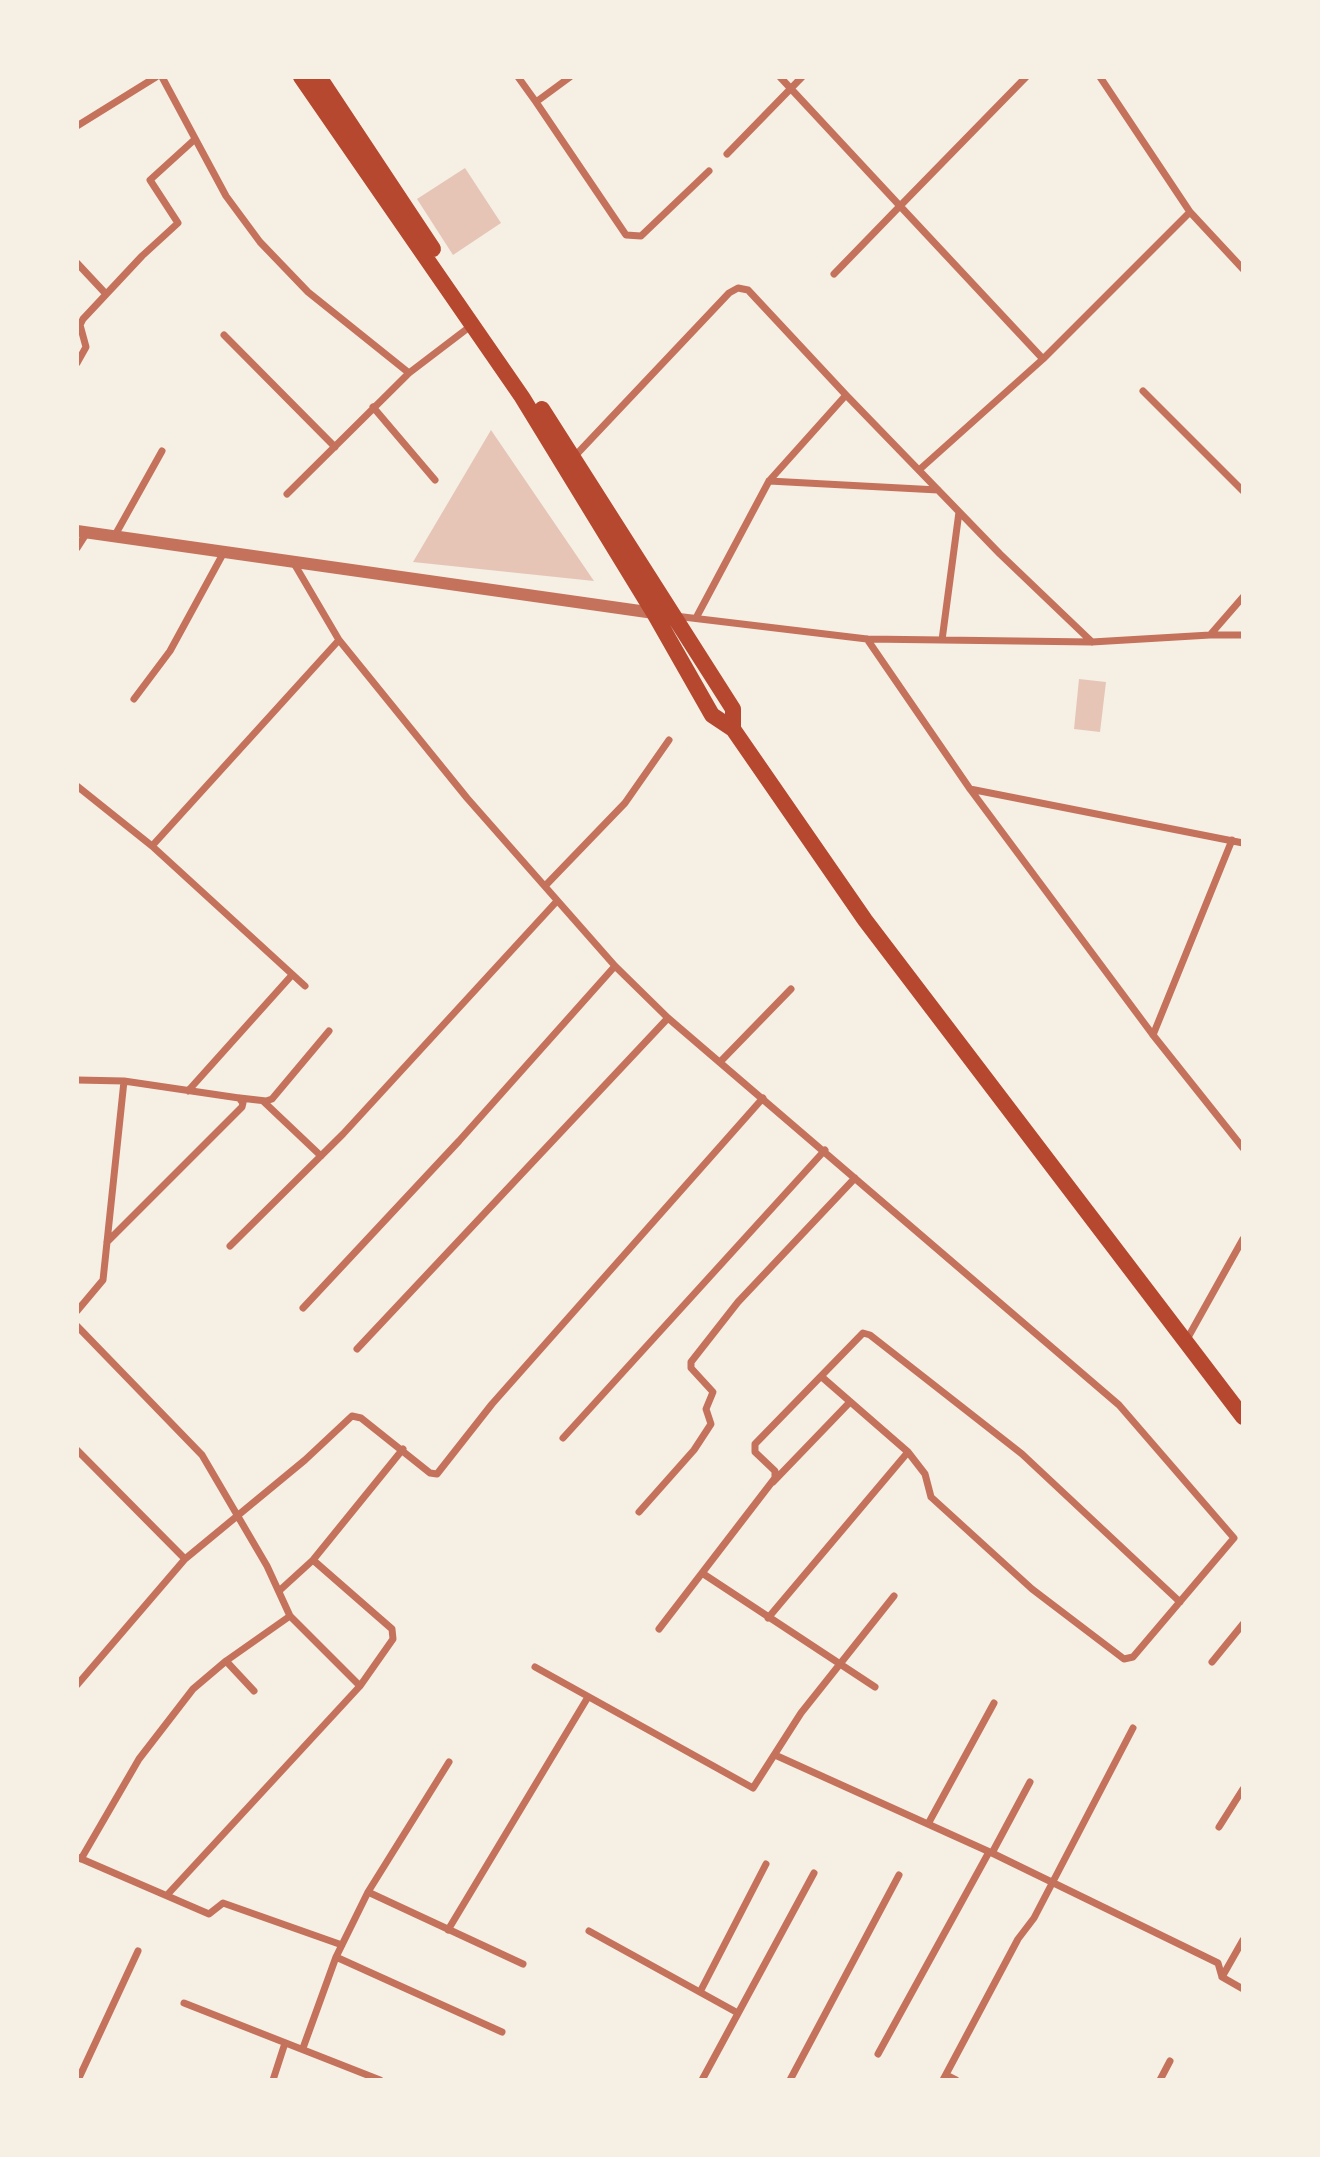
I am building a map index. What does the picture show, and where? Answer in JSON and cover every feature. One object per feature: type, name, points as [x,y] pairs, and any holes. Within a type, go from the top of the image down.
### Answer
[{"type":"main road","points":[[301,77],[522,397],[654,613],[712,715],[733,729],[865,920],[1243,1417]]},
{"type":"main road","points":[[319,77],[574,457],[677,616],[733,709],[733,729]]},
{"type":"street","points":[[77,126],[156,77]]},
{"type":"street","points":[[162,77],[226,196],[260,242],[308,292],[408,373]]},
{"type":"street","points":[[518,77],[626,235],[641,236],[709,171]]},
{"type":"street","points":[[536,102],[570,77]]},
{"type":"street","points":[[780,77],[1043,359]]},
{"type":"street","points":[[727,154],[802,77]]},
{"type":"street","points":[[834,274],[1026,77]]},
{"type":"street","points":[[1100,77],[1190,212],[1243,270]]},
{"type":"street","points":[[77,363],[86,346],[81,322],[142,256],[177,225],[178,219],[150,180],[194,140]]},
{"type":"street","points":[[919,470],[1043,359],[1190,212]]},
{"type":"street","points":[[77,263],[106,294]]},
{"type":"street","points":[[574,457],[729,293],[738,288],[748,290],[937,490],[1092,642]]},
{"type":"street","points":[[288,494],[408,373],[473,324]]},
{"type":"street","points":[[224,335],[335,447]]},
{"type":"street","points":[[1143,391],[1243,491]]},
{"type":"street","points":[[696,618],[769,481],[846,395]]},
{"type":"street","points":[[373,407],[435,480]]},
{"type":"street","points":[[113,538],[162,451]]},
{"type":"street","points":[[769,481],[937,490]]},
{"type":"street","points":[[942,640],[959,512]]},
{"type":"street","points":[[77,548],[82,533],[292,560],[654,613],[867,639],[1092,642],[1243,635]]},
{"type":"street","points":[[134,699],[170,651],[224,552]]},
{"type":"street","points":[[292,560],[339,640],[467,798],[615,965],[668,1018],[1119,1405],[1234,1538],[1133,1657],[1124,1659],[1032,1589],[931,1497],[925,1474],[908,1452],[823,1378]]},
{"type":"street","points":[[1210,635],[1243,597]]},
{"type":"street","points":[[867,639],[970,789],[1153,1035],[1243,1148]]},
{"type":"street","points":[[152,846],[339,640]]},
{"type":"street","points":[[545,886],[625,803],[669,740]]},
{"type":"street","points":[[77,786],[152,846],[304,986]]},
{"type":"street","points":[[970,789],[1243,843]]},
{"type":"street","points":[[1153,1035],[1232,840]]},
{"type":"street","points":[[230,1246],[321,1156],[557,901]]},
{"type":"street","points":[[303,1308],[459,1141],[615,965]]},
{"type":"street","points":[[188,1091],[292,975]]},
{"type":"street","points":[[721,1061],[791,989]]},
{"type":"street","points":[[357,1349],[668,1018]]},
{"type":"street","points":[[77,1080],[124,1081],[263,1101],[272,1099],[329,1031]]},
{"type":"street","points":[[77,1311],[101,1285],[124,1081]]},
{"type":"street","points":[[107,1242],[242,1107],[239,1098]]},
{"type":"street","points":[[77,1685],[185,1559],[304,1460],[352,1416],[360,1418],[403,1449],[430,1473],[437,1474],[492,1404],[763,1098]]},
{"type":"street","points":[[263,1101],[321,1156]]},
{"type":"street","points":[[563,1437],[825,1150]]},
{"type":"street","points":[[639,1512],[694,1450],[711,1424],[706,1409],[713,1392],[691,1368],[691,1362],[745,1295],[855,1178]]},
{"type":"street","points":[[1185,1342],[1243,1239]]},
{"type":"street","points":[[77,1326],[202,1455],[238,1514],[290,1616],[360,1686]]},
{"type":"street","points":[[773,1482],[775,1471],[755,1452],[755,1444],[823,1378],[859,1335],[870,1335],[1022,1454],[1180,1602]]},
{"type":"street","points":[[659,1629],[773,1482],[850,1402]]},
{"type":"street","points":[[279,1591],[313,1560],[403,1449]]},
{"type":"street","points":[[77,1450],[185,1559]]},
{"type":"street","points":[[768,1618],[908,1452]]},
{"type":"street","points":[[168,1895],[360,1686],[395,1633],[313,1560]]},
{"type":"street","points":[[702,1573],[875,1687]]},
{"type":"street","points":[[535,1667],[749,1788],[757,1785],[801,1713],[894,1596]]},
{"type":"street","points":[[290,1616],[226,1661],[193,1689],[171,1714],[139,1759],[79,1858],[211,1914],[223,1903],[342,1945]]},
{"type":"street","points":[[1212,1662],[1243,1623]]},
{"type":"street","points":[[226,1661],[254,1691]]},
{"type":"street","points":[[448,1930],[588,1697]]},
{"type":"street","points":[[928,1824],[995,1703]]},
{"type":"street","points":[[956,2080],[944,2077],[1052,1882],[1133,1728]]},
{"type":"street","points":[[775,1755],[1052,1882],[1218,1963],[1222,1977],[1243,1989]]},
{"type":"street","points":[[303,2048],[336,1957],[368,1892],[449,1762]]},
{"type":"street","points":[[878,2054],[1030,1782]]},
{"type":"street","points":[[1219,1827],[1243,1789]]},
{"type":"street","points":[[700,1992],[766,1864]]},
{"type":"street","points":[[702,2080],[736,2012],[814,1873]]},
{"type":"street","points":[[790,2080],[899,1875]]},
{"type":"street","points":[[368,1892],[523,1964]]},
{"type":"street","points":[[589,1931],[736,2012]]},
{"type":"street","points":[[1222,1977],[1243,1940]]},
{"type":"street","points":[[78,2080],[138,1951]]},
{"type":"street","points":[[336,1957],[502,2032]]},
{"type":"street","points":[[184,2003],[380,2080]]},
{"type":"street","points":[[273,2080],[285,2043]]},
{"type":"street","points":[[1160,2080],[1170,2061]]},
{"type":"building","points":[[465,168],[501,223],[453,255],[417,199]]},
{"type":"building","points":[[491,430],[594,581],[413,562]]},
{"type":"building","points":[[1079,679],[1106,682],[1100,732],[1074,729]]}]
